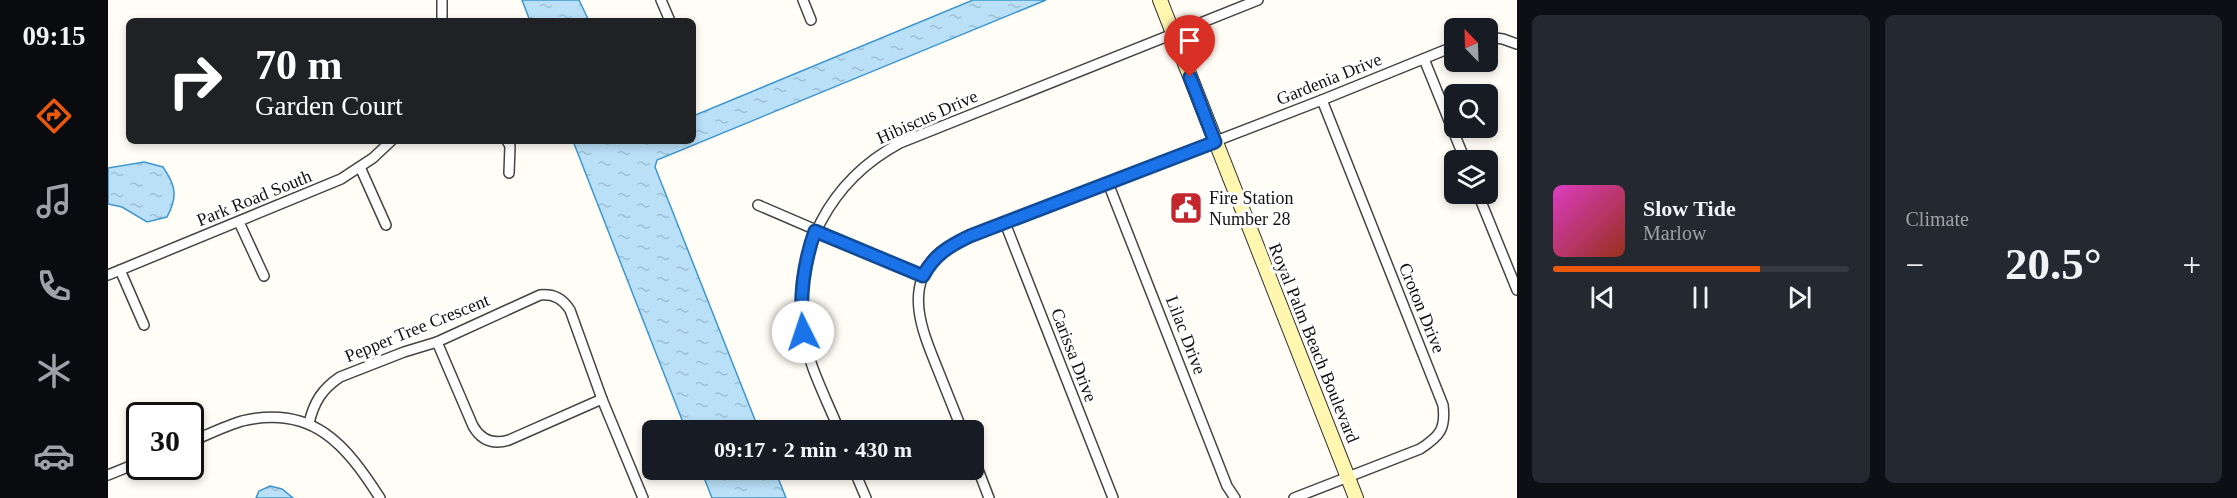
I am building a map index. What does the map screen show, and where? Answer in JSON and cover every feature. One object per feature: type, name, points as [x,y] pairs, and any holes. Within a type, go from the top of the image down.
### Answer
[{"type":"street","points":[[442,0],[442,18]]},
{"type":"street","points":[[662,0],[669,18]]},
{"type":"street","points":[[803,0],[811,20]]},
{"type":"street","name":"Royal Palm Beach Boulevard","points":[[1160,0],[1356,498]]},
{"type":"street","name":"Hibiscus Drive","points":[[835,420],[808,354],[803,332],[801,310],[803,274],[815,231],[825,212],[852,177],[887,150],[1258,0]]},
{"type":"street","points":[[1498,38],[1517,44]]},
{"type":"street","name":"Gardenia Drive","points":[[923,276],[936,256],[949,246],[1444,51]]},
{"type":"street","points":[[1424,59],[1461,150]]},
{"type":"street","name":"Croton Drive","points":[[1322,100],[1443,405],[1444,419],[1442,429],[1435,439],[1420,449],[1348,477]]},
{"type":"street","name":"Park Road South","points":[[108,275],[327,185],[360,167],[387,144]]},
{"type":"street","points":[[509,144],[509,173]]},
{"type":"street","points":[[360,167],[386,225]]},
{"type":"street","name":"Lilac Drive","points":[[1108,183],[1227,486],[1235,498]]},
{"type":"street","points":[[1482,204],[1517,290]]},
{"type":"street","points":[[758,205],[923,276],[919,295],[919,317],[958,420]]},
{"type":"street","points":[[239,222],[264,276]]},
{"type":"street","name":"Carissa Drive","points":[[1005,224],[1113,498]]},
{"type":"street","points":[[120,270],[144,325]]},
{"type":"street","name":"Pepper Tree Crescent","points":[[309,423],[317,399],[331,383],[372,364],[437,342],[540,296],[554,296],[566,304],[570,310],[602,399],[643,498]]},
{"type":"street","points":[[437,342],[473,426],[488,441],[509,440],[602,399]]},
{"type":"street","points":[[204,437],[241,422],[258,419],[289,418],[309,423],[334,440],[357,463],[380,498]]},
{"type":"street","points":[[108,475],[126,468]]},
{"type":"street","points":[[1294,498],[1348,477]]},
{"type":"street","points":[[858,480],[866,498]]},
{"type":"street","points":[[982,480],[989,498]]},
{"type":"water","points":[[522,0],[579,0],[588,18],[529,18]]},
{"type":"water","points":[[973,0],[1046,0],[696,144],[696,115]]},
{"type":"water","points":[[574,144],[696,144],[657,160],[655,167],[755,420],[682,420]]},
{"type":"water","points":[[144,162],[163,167],[171,180],[174,191],[173,203],[167,217],[147,222],[122,207],[108,204],[108,168]]},
{"type":"water","points":[[705,480],[779,480],[786,498],[712,498]]},
{"type":"water","points":[[270,486],[282,489],[293,498],[256,498],[259,491]]},
{"type":"place","name":"Fire Station Number 28","points":[[1186,208]]},
{"type":"route","points":[[803,332],[801,288],[815,231],[923,276],[936,256],[949,246],[970,236],[1215,142],[1190,77]]}]
